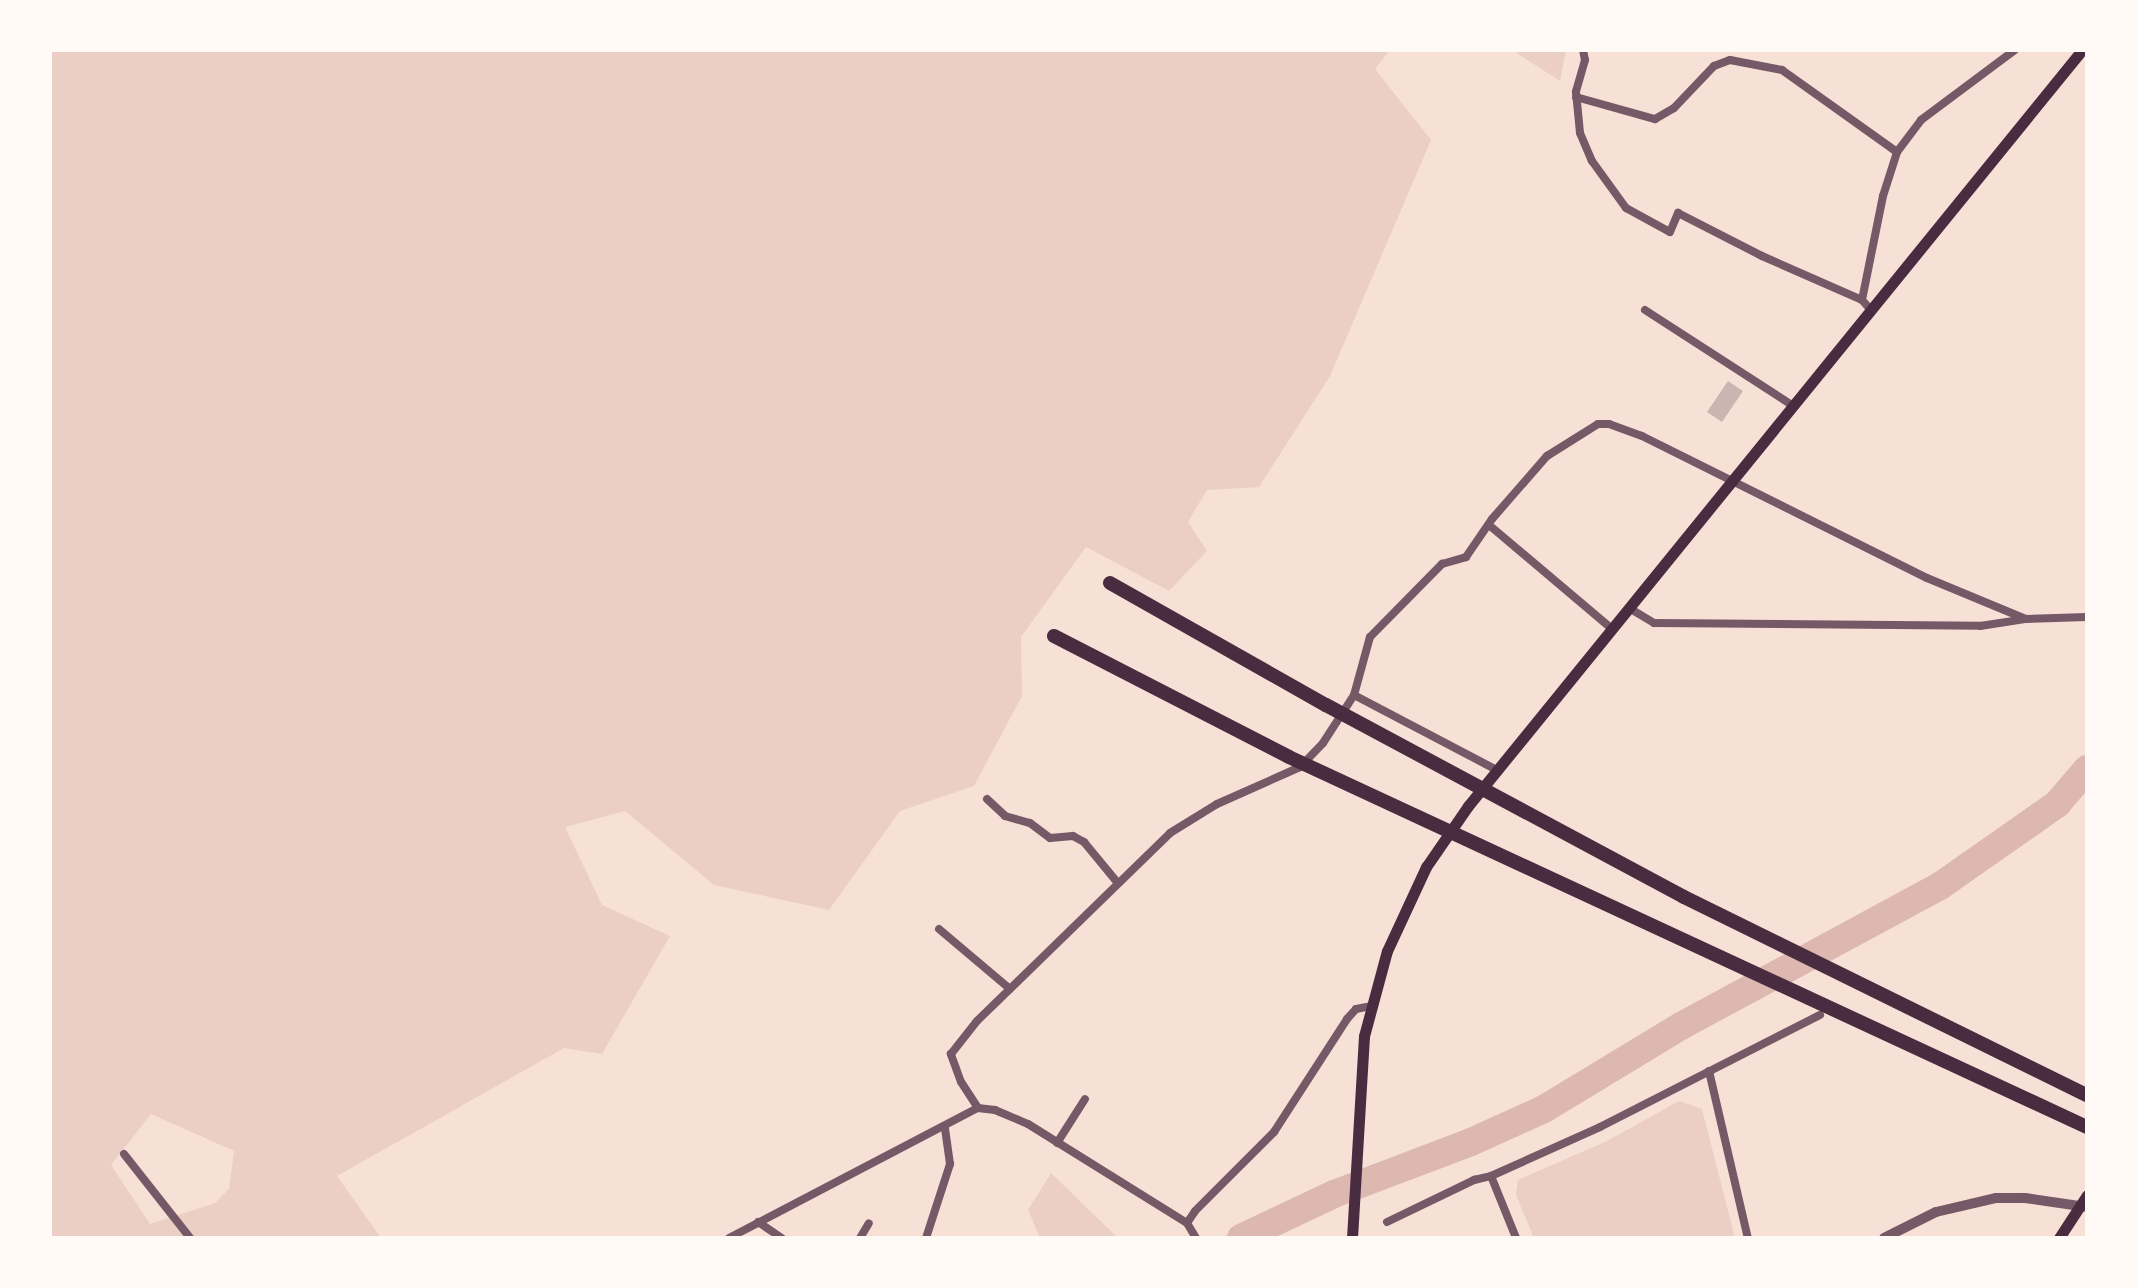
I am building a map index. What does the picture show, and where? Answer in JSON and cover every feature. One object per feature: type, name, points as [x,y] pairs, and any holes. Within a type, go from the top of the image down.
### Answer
[{"type":"highway","points":[[1110,583],[1326,705],[1684,897],[2087,1095]]},
{"type":"highway","points":[[1054,636],[1289,757],[2087,1127]]},
{"type":"main road","points":[[1352,1236],[1364,1036],[1387,951],[1411,895],[1442,842],[1497,770],[2082,50]]},
{"type":"main road","points":[[2059,1238],[2085,1202]]},
{"type":"street","points":[[1583,50],[1585,60],[1576,97],[1580,133],[1592,161],[1626,208],[1670,232],[1678,213],[1762,256],[1862,300],[1871,310]]},
{"type":"street","points":[[1862,300],[1883,196],[1897,152],[1921,120],[2015,50]]},
{"type":"street","points":[[1576,97],[1655,119],[1674,108],[1714,66],[1730,60],[1782,70],[1897,152]]},
{"type":"street","points":[[1645,310],[1792,405]]},
{"type":"street","points":[[1196,1238],[1189,1226],[1028,1124],[978,1108],[961,1082],[951,1054],[977,1021],[1170,833],[1217,804],[1300,767],[1323,743],[1354,695],[1370,637],[1442,564],[1466,557],[1547,456],[1598,424],[1609,424],[1642,436],[1927,578],[2026,619]]},
{"type":"street","points":[[1489,525],[1612,629]]},
{"type":"street","points":[[1629,608],[1654,623],[1980,626],[2026,619],[2087,617]]},
{"type":"street","points":[[1354,695],[1497,770]]},
{"type":"street","points":[[987,799],[1005,816],[1030,823],[1050,838],[1073,836],[1084,842],[1117,882]]},
{"type":"street","points":[[939,929],[1010,989]]},
{"type":"street","points":[[1189,1226],[1274,1132],[1347,1019],[1356,1009],[1371,1006]]},
{"type":"street","points":[[1387,1222],[1474,1180],[1491,1176],[1600,1127],[1820,1015]]},
{"type":"street","points":[[1709,1071],[1748,1238]]},
{"type":"street","points":[[1057,1143],[1085,1099]]},
{"type":"street","points":[[729,1238],[978,1108]]},
{"type":"street","points":[[926,1238],[950,1164],[945,1127]]},
{"type":"street","points":[[124,1154],[190,1238]]},
{"type":"street","points":[[1491,1176],[1516,1238]]},
{"type":"street","points":[[1884,1238],[1936,1212],[1966,1203],[2025,1198],[2085,1202]]},
{"type":"street","points":[[758,1222],[782,1238]]},
{"type":"street","points":[[860,1238],[869,1223]]},
{"type":"shaded area","points":[[50,50],[1390,50],[1375,69],[1431,140],[1330,376],[1259,487],[1207,490],[1188,522],[1207,551],[1169,591],[1086,547],[1021,637],[1022,696],[974,786],[900,811],[829,910],[714,885],[625,811],[565,827],[602,905],[670,936],[602,1054],[564,1048],[337,1176],[381,1238],[50,1238]],"holes":[[[151,1114],[234,1151],[229,1189],[215,1203],[150,1224],[111,1165]]]},
{"type":"shaded area","points":[[1512,50],[1566,50],[1560,81]]},
{"type":"shaded area","points":[[1679,1101],[1702,1109],[1735,1238],[1534,1238],[1516,1195],[1518,1180],[1607,1141]]},
{"type":"shaded area","points":[[1051,1173],[1118,1238],[1040,1238],[1028,1210]]},
{"type":"building","points":[[1728,381],[1743,391],[1722,422],[1707,412]]},
{"type":"waterway","points":[[1241,1238],[1334,1194],[1471,1142],[1544,1109],[1681,1026],[1940,886],[2057,804],[2087,769]]}]
